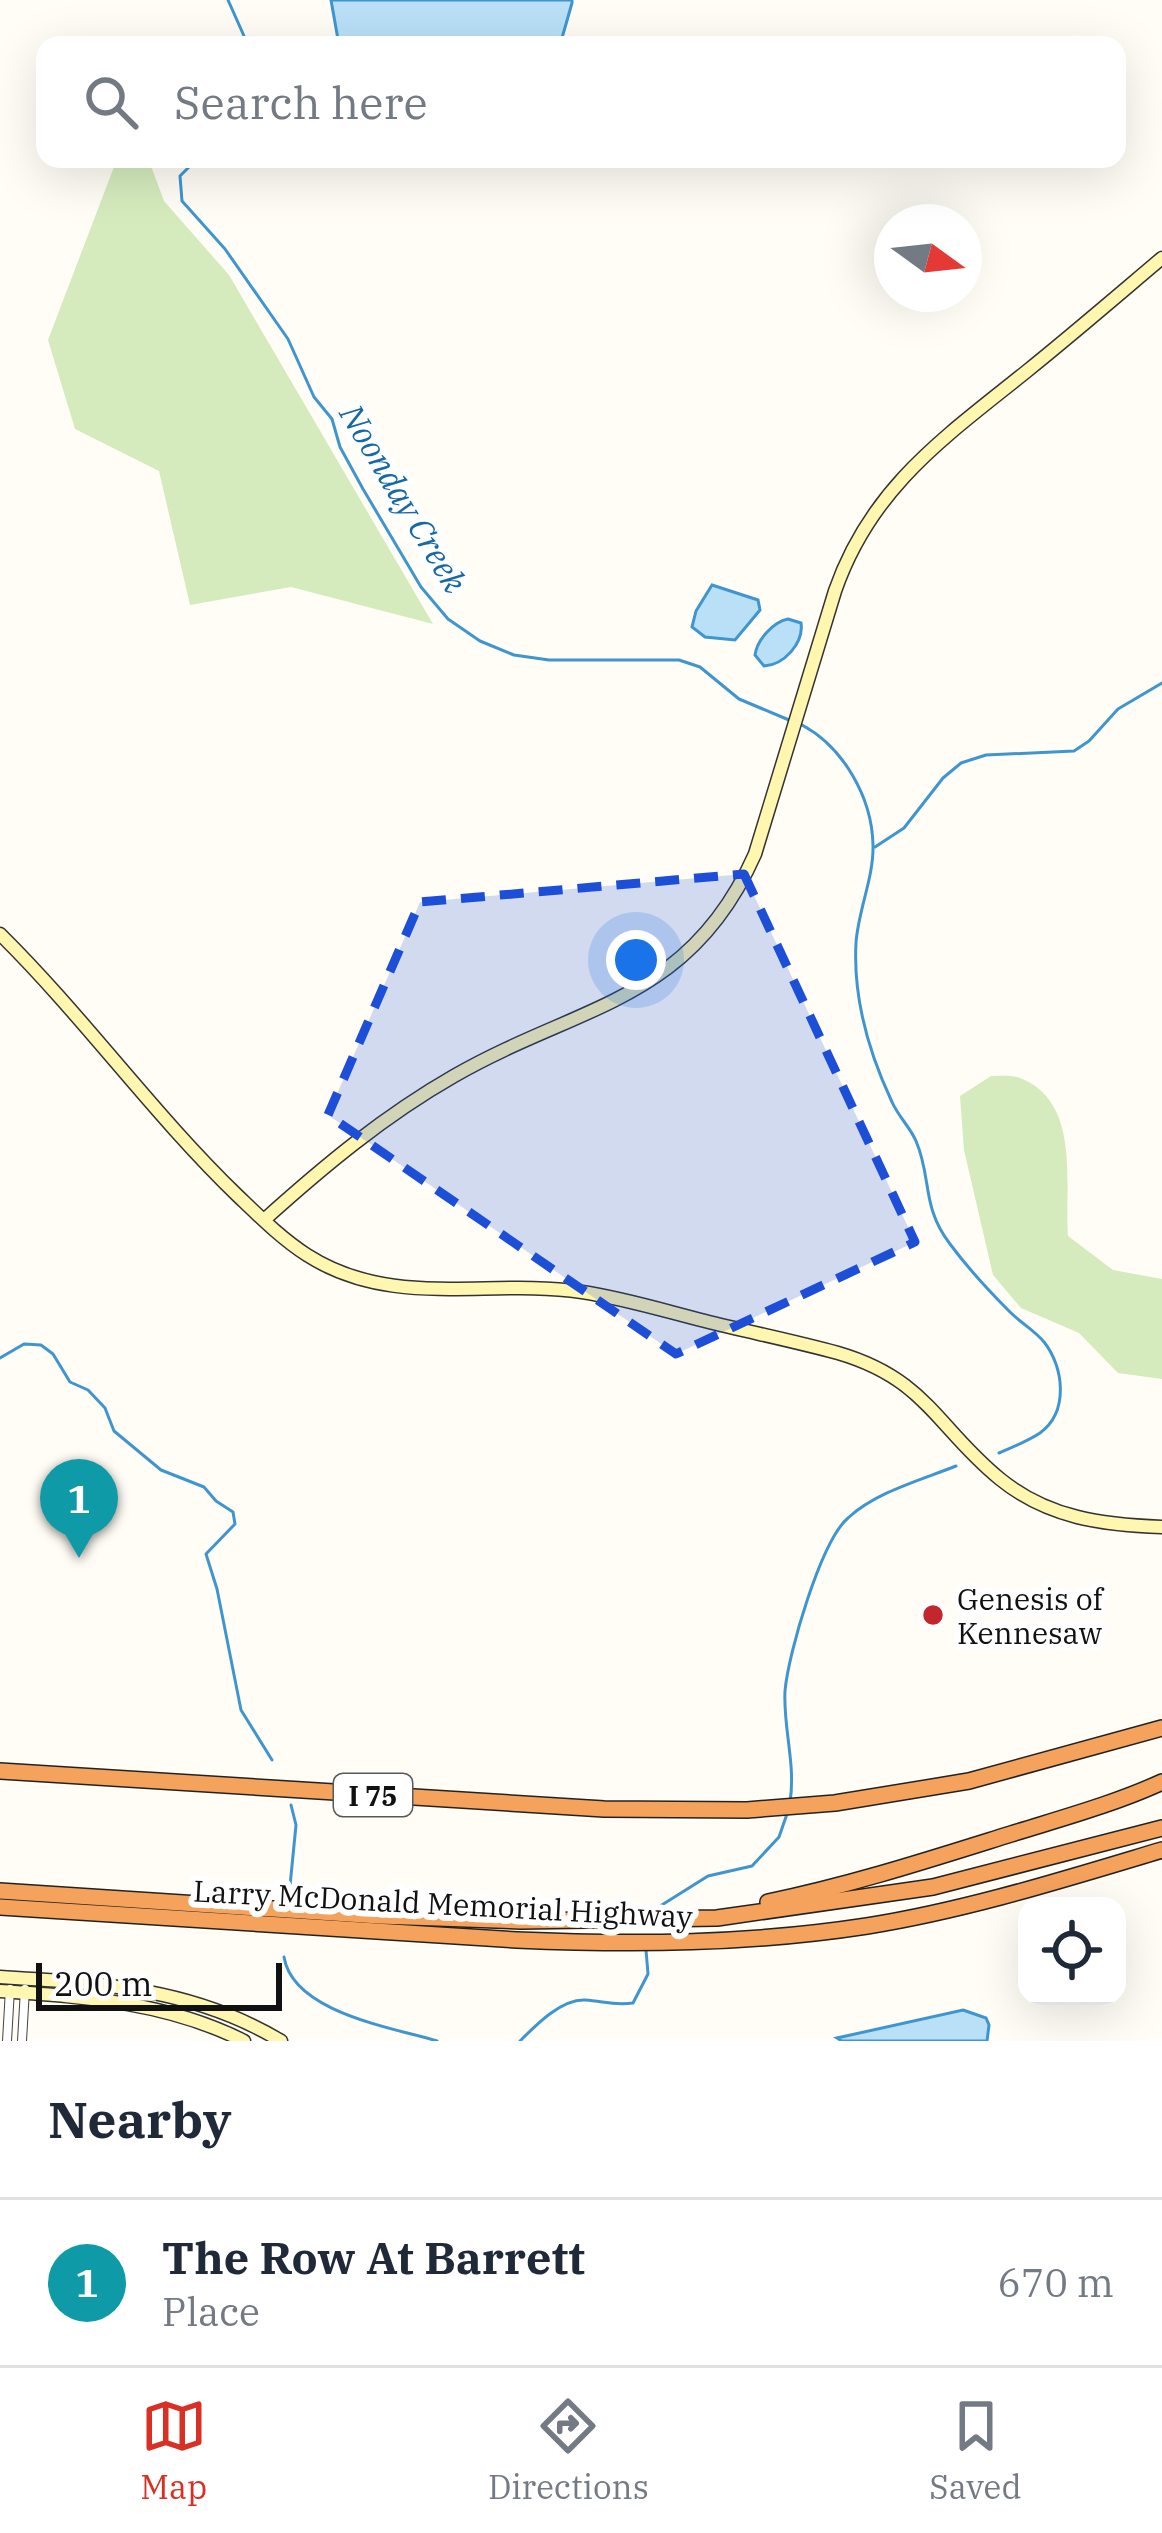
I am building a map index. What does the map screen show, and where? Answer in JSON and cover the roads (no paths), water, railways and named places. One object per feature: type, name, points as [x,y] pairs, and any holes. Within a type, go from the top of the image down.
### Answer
[{"type":"highway","name":"I 75","points":[[0,1771],[604,1809],[747,1810],[835,1803],[969,1781],[1162,1728]]},
{"type":"highway","points":[[718,1914],[827,1891],[1162,1785]]},
{"type":"highway","points":[[0,1891],[379,1916],[598,1921],[718,1914],[933,1887],[1162,1828]]},
{"type":"highway","name":"Larry McDonald Memorial Highway","points":[[0,1907],[602,1943],[693,1943],[782,1937],[915,1917],[1010,1895],[1162,1850]]},
{"type":"main road","points":[[264,1220],[412,1100],[491,1056],[611,1002],[688,954],[706,936],[755,854],[836,591],[866,522],[922,455],[1162,258]]},
{"type":"main road","points":[[0,934],[199,1157],[264,1220],[326,1266],[374,1284],[414,1290],[528,1287],[586,1292],[856,1359],[918,1394],[985,1465],[1025,1496],[1084,1520],[1162,1527]]},
{"type":"main road","points":[[12,1985],[143,2005],[202,2022],[244,2041]]},
{"type":"main road","points":[[12,1985],[123,1985],[167,1994],[230,2014],[281,2041]]},
{"type":"street","points":[[7,2041],[12,1985]]},
{"type":"street","points":[[12,1985],[22,2041]]},
{"type":"water","points":[[331,0],[572,0],[563,36],[337,36]]},
{"type":"water","points":[[712,585],[758,600],[760,610],[735,640],[705,637],[692,627]]},
{"type":"water","points":[[788,619],[801,623],[796,645],[779,662],[764,666],[755,655],[759,643],[771,628]]},
{"type":"water","points":[[963,2010],[986,2018],[987,2041],[837,2038]]},
{"type":"waterway","name":"Noonday Creek","points":[[228,0],[244,36]]},
{"type":"waterway","name":"Noonday Creek","points":[[188,168],[180,176],[182,201],[225,249],[288,339],[363,489],[421,587],[448,619],[480,641],[514,655],[549,660],[679,660],[700,667],[739,699],[789,720]]},
{"type":"waterway","points":[[875,847],[904,828],[943,778],[961,763],[986,755],[1074,751],[1118,709],[1162,683]]},
{"type":"waterway","name":"Noonday Creek","points":[[802,725],[842,760],[867,809],[873,857],[856,943],[860,1005],[884,1083],[921,1154],[935,1217],[964,1261],[1040,1338],[1056,1364],[1059,1402],[1049,1424],[999,1453]]},
{"type":"waterway","points":[[0,1358],[24,1344],[41,1345],[53,1354],[70,1382],[88,1390],[105,1408],[114,1431],[161,1470],[204,1487],[233,1512],[235,1524],[206,1554],[241,1710],[272,1760]]},
{"type":"waterway","name":"Noonday Creek","points":[[790,1802],[787,1674],[827,1550],[859,1509],[956,1466]]},
{"type":"waterway","points":[[289,1896],[296,1825],[291,1805]]},
{"type":"waterway","name":"Noonday Creek","points":[[649,1913],[708,1876],[752,1866],[779,1837],[788,1811]]},
{"type":"waterway","name":"Noonday Creek","points":[[520,2041],[567,2004],[585,2000],[633,2003],[648,1974],[646,1950]]},
{"type":"waterway","points":[[284,1957],[291,1976],[324,2004],[370,2023],[437,2041]]},
{"type":"place","name":"The Row At Barrett","points":[[79,1558]]},
{"type":"place","name":"Genesis of Kennesaw","points":[[933,1615]]}]
